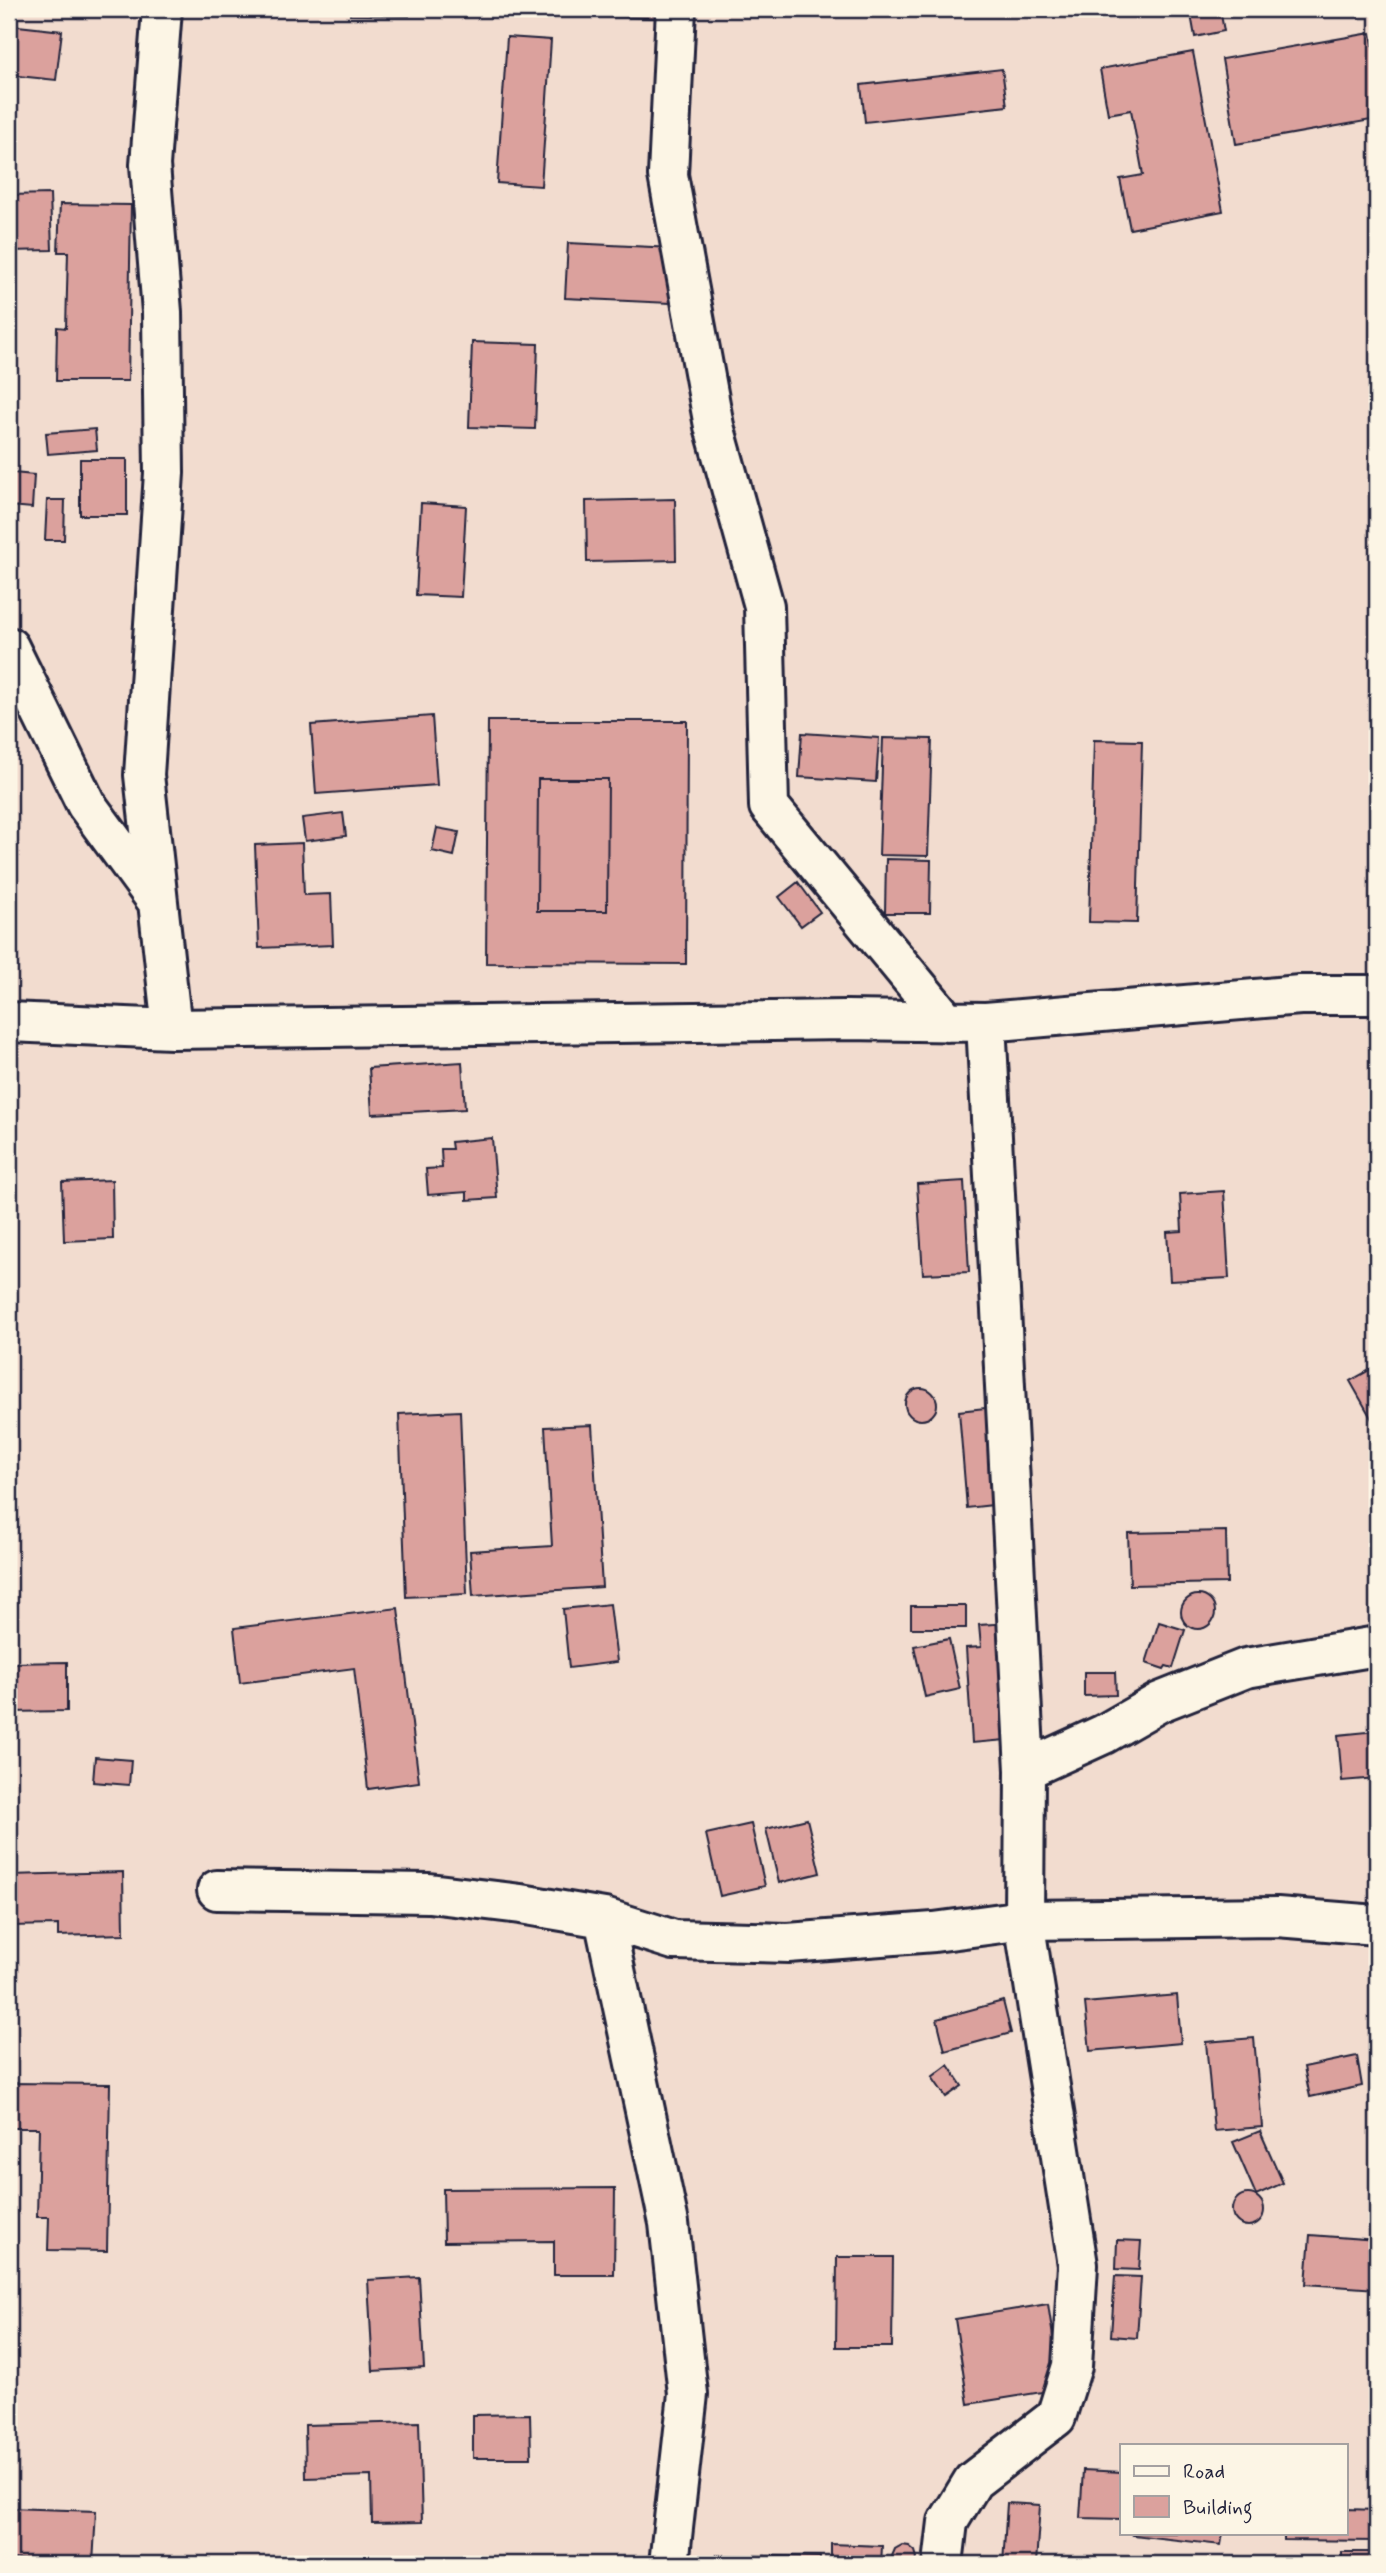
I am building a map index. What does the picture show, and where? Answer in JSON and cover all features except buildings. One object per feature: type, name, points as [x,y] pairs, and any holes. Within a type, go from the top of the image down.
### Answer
[{"type":"street","points":[[162,9],[149,165],[162,312],[164,473],[144,775],[172,1029]]},
{"type":"street","points":[[676,9],[668,175],[714,426],[764,606],[769,806],[947,1022]]},
{"type":"street","points":[[9,647],[86,804],[158,902]]},
{"type":"street","points":[[9,1022],[172,1029],[846,1020],[986,1022],[1300,995],[1377,995]]},
{"type":"street","points":[[943,2564],[948,2522],[973,2482],[1056,2417],[1072,2366],[1078,2265],[1024,1920],[1025,1770],[986,1022]]},
{"type":"street","points":[[1025,1770],[1104,1734],[1160,1702],[1246,1668],[1377,1646]]},
{"type":"street","points":[[217,1890],[429,1893],[521,1904],[604,1918],[674,1940],[788,1943],[934,1932],[1024,1920],[1278,1917],[1377,1925]]},
{"type":"street","points":[[604,1918],[669,2223],[688,2394],[670,2564]]}]
